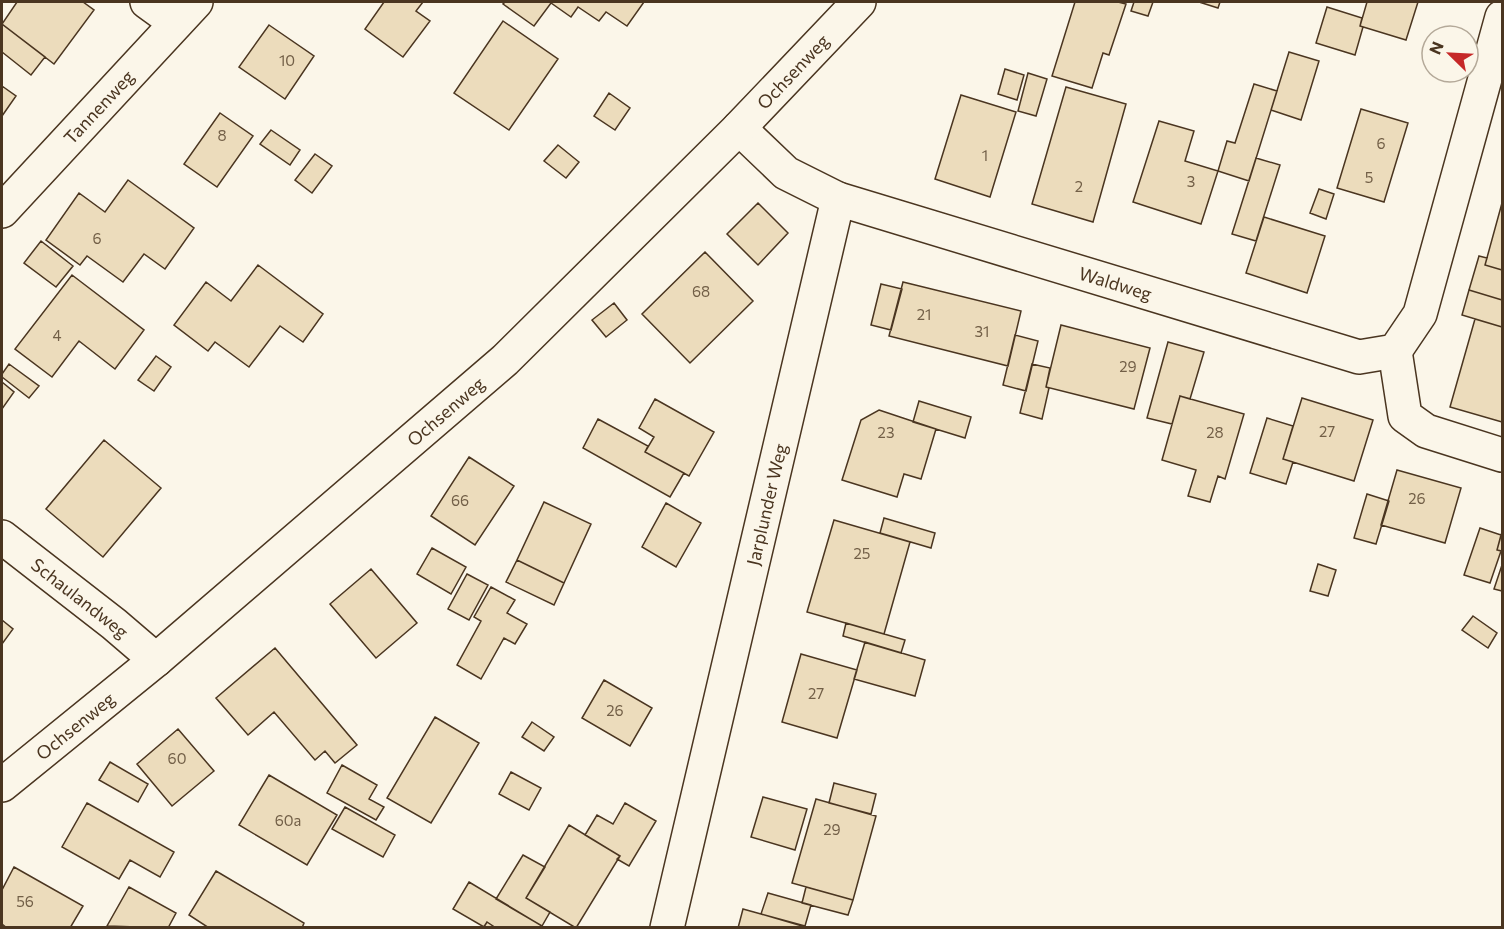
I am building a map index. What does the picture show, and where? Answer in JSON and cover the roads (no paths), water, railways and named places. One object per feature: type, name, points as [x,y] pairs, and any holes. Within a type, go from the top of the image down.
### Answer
[{"type":"street","points":[[147,2],[186,12]]},
{"type":"street","name":"Ochsenweg","points":[[2,785],[156,660],[505,360],[739,128],[859,2]]},
{"type":"street","name":"Tannenweg","points":[[2,211],[186,12]]},
{"type":"street","points":[[1503,17],[1420,314],[1395,351],[1405,416],[1426,431],[1503,455]]},
{"type":"street","points":[[739,128],[786,173],[838,199]]},
{"type":"street","name":"Waldweg","points":[[838,199],[1359,357],[1395,351]]},
{"type":"street","name":"Jarplunder Weg","points":[[667,927],[838,199]]},
{"type":"street","name":"Schaulandweg","points":[[2,537],[114,624],[156,660]]}]
